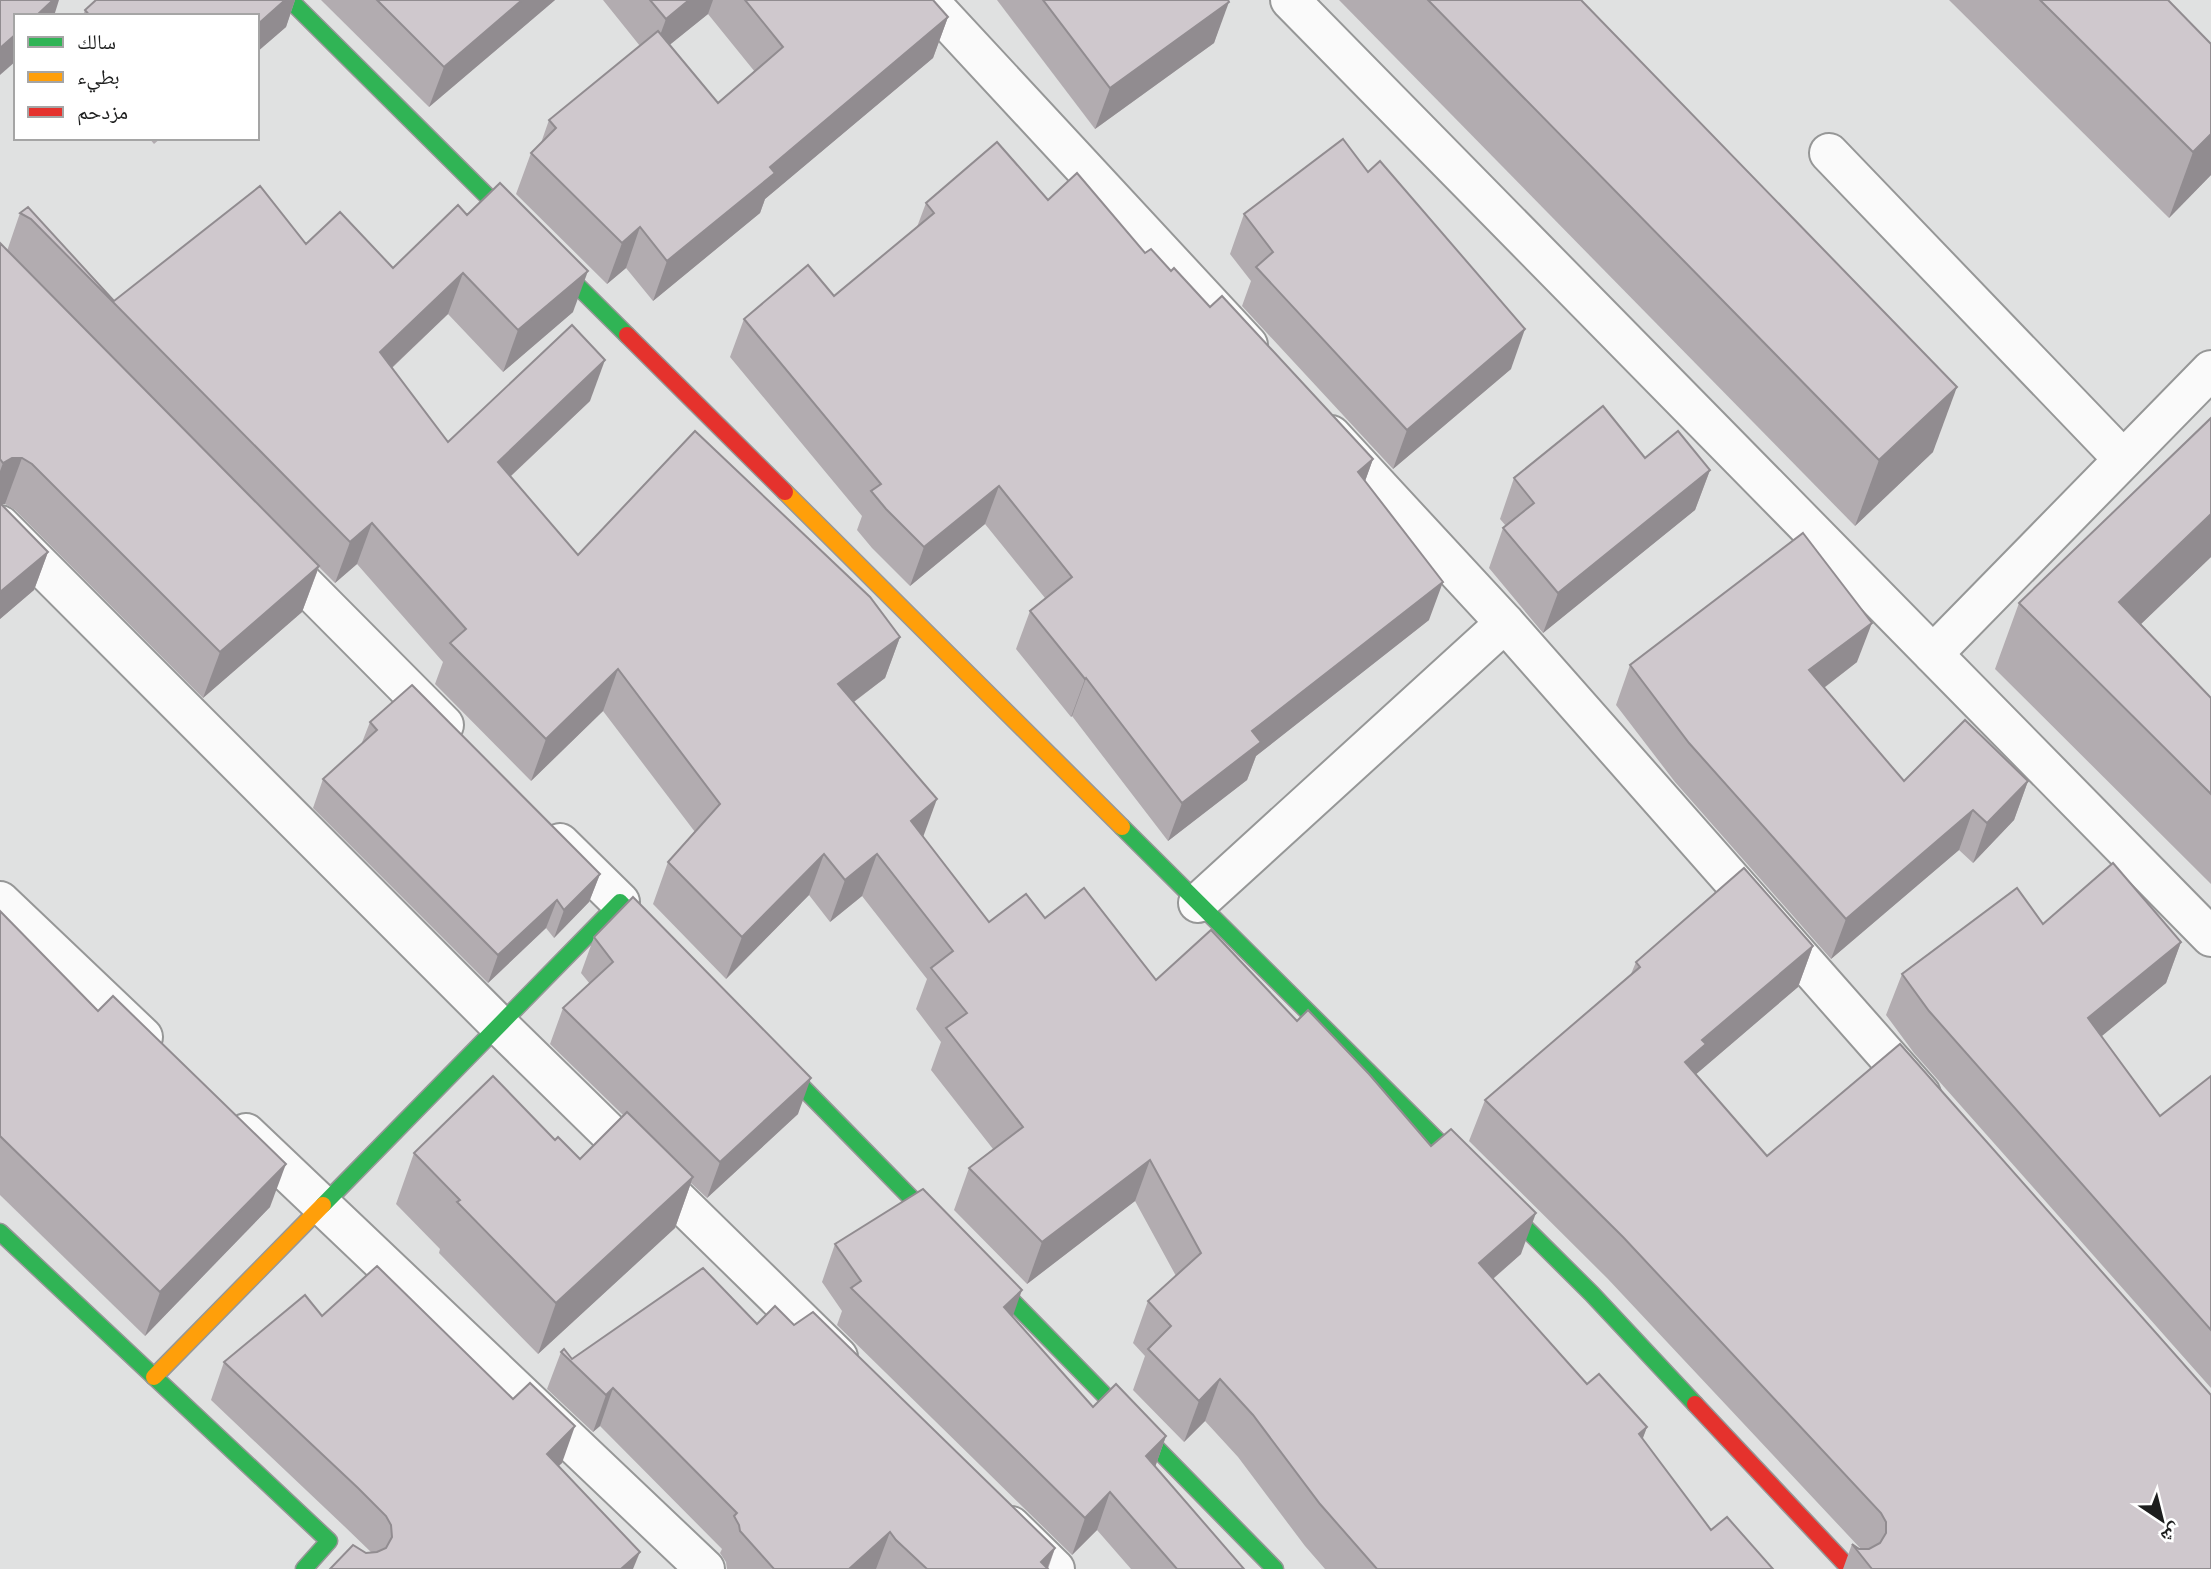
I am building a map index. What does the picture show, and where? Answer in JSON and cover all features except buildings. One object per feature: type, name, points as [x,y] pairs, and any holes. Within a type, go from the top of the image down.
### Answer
[{"type":"street","points":[[290,0],[1592,1294],[1850,1569]]},
{"type":"street","points":[[928,0],[1269,368]]},
{"type":"street","points":[[1290,0],[2211,937]]},
{"type":"street","points":[[1829,153],[2123,460]]},
{"type":"street","points":[[1933,654],[2211,370]]},
{"type":"street","points":[[1306,408],[1505,623],[1945,1121]]},
{"type":"street","points":[[0,525],[499,1025],[866,1384]]},
{"type":"street","points":[[246,525],[472,753]]},
{"type":"street","points":[[1198,903],[1505,623]]},
{"type":"street","points":[[541,823],[669,952]]},
{"type":"street","points":[[0,901],[171,1063]]},
{"type":"street","points":[[154,1377],[620,902]]},
{"type":"street","points":[[757,1042],[1275,1569]]},
{"type":"street","points":[[221,1111],[705,1569]]},
{"type":"street","points":[[0,1232],[357,1569]]},
{"type":"street","points":[[985,1501],[1055,1569]]},
{"type":"street","points":[[304,1569],[329,1541]]},
{"type":"traffic: fast","points":[[290,0],[627,335]]},
{"type":"traffic: fast","points":[[1122,827],[1592,1294],[1695,1404]]},
{"type":"traffic: fast","points":[[323,1205],[620,902],[660,943]]},
{"type":"traffic: fast","points":[[769,1053],[1275,1569]]},
{"type":"traffic: fast","points":[[0,1232],[329,1541],[304,1569]]},
{"type":"traffic: slow","points":[[785,492],[1122,827]]},
{"type":"traffic: slow","points":[[154,1377],[323,1205]]},
{"type":"traffic: jam","points":[[627,335],[785,492]]},
{"type":"traffic: jam","points":[[1695,1404],[1850,1569]]}]
